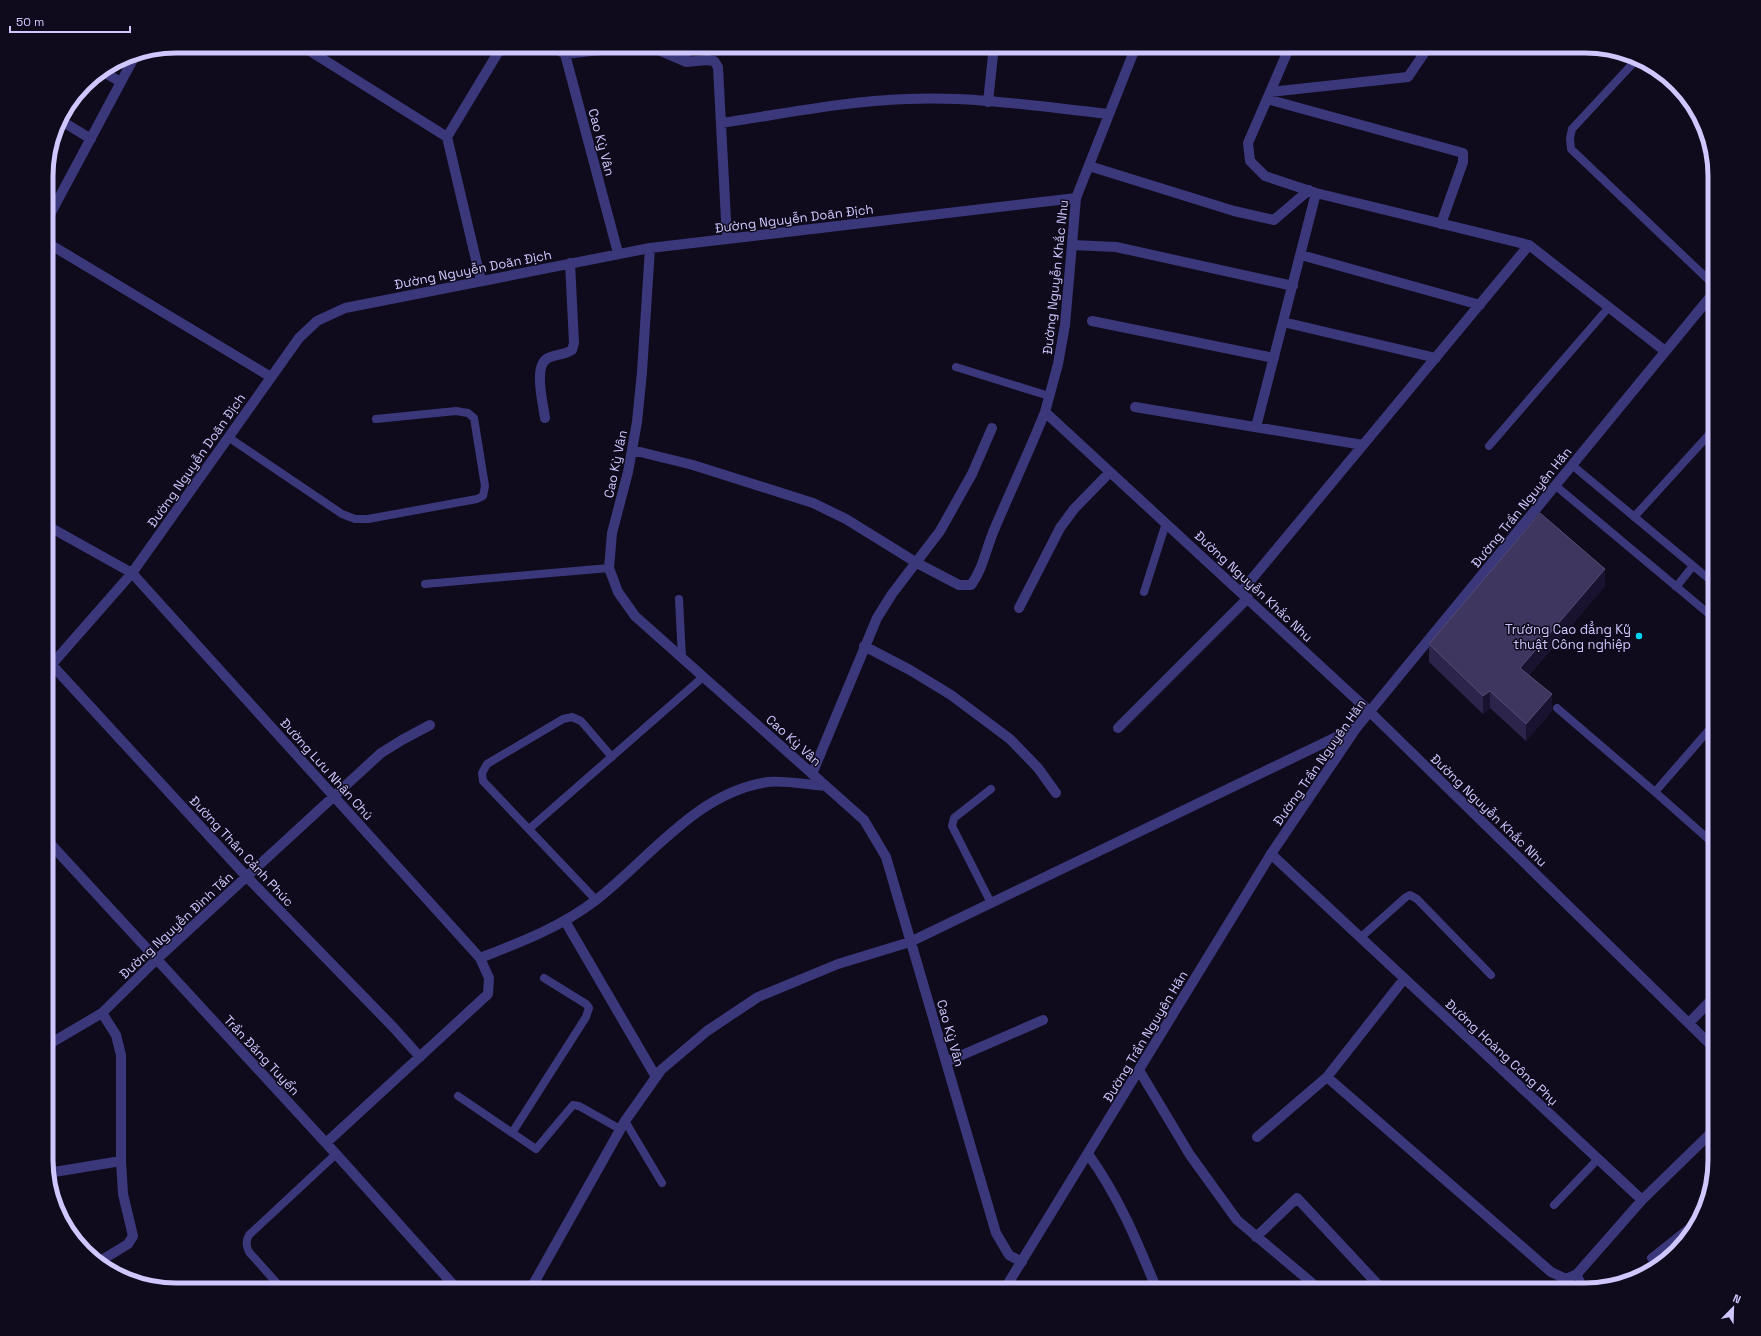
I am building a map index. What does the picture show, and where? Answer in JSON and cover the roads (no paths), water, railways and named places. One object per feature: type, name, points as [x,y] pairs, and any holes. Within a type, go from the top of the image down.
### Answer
[{"type":"street","points":[[313,53],[447,137]]},
{"type":"street","points":[[481,281],[447,137],[498,53]]},
{"type":"street","name":"Cao Kỳ Vân","points":[[567,53],[618,253]]},
{"type":"street","points":[[665,53],[686,62],[708,60],[714,61],[718,67],[728,238]]},
{"type":"street","points":[[988,102],[993,53]]},
{"type":"street","name":"Đường Nguyễn Khắc Nhu","points":[[1133,53],[1076,198],[1065,325],[1058,364],[1044,412],[1245,595],[1369,711],[1708,1042]]},
{"type":"street","points":[[1287,53],[1248,143],[1250,161],[1265,176],[1312,191],[1529,245],[1665,351]]},
{"type":"street","points":[[1269,95],[1408,77],[1424,53]]},
{"type":"street","points":[[53,209],[132,61]]},
{"type":"street","points":[[107,74],[121,82]]},
{"type":"street","points":[[1269,95],[1463,153],[1463,162],[1441,224]]},
{"type":"street","points":[[721,123],[850,104],[907,98],[988,102],[1109,114]]},
{"type":"street","points":[[65,123],[91,139]]},
{"type":"street","points":[[1089,166],[1234,211],[1274,220],[1312,191]]},
{"type":"street","points":[[1256,427],[1301,254],[1312,191]]},
{"type":"street","name":"Đường Nguyễn Doãn Địch","points":[[53,660],[132,573],[299,338],[317,321],[345,308],[618,253],[650,248],[1076,198]]},
{"type":"street","points":[[1072,245],[1116,246],[1293,286]]},
{"type":"street","points":[[1118,728],[1245,595],[1363,445],[1529,245]]},
{"type":"street","points":[[53,246],[271,377]]},
{"type":"street","name":"Cao Kỳ Vân","points":[[650,248],[642,372],[632,450],[612,533],[609,568],[618,592],[635,616],[864,820],[886,857],[996,1233],[1009,1254],[1022,1262]]},
{"type":"street","points":[[1301,254],[1480,305]]},
{"type":"street","points":[[545,418],[539,374],[541,365],[548,358],[566,354],[572,350],[574,343],[570,263]]},
{"type":"street","name":"Đường Trần Nguyên Hãn","points":[[1008,1283],[1271,854],[1357,727],[1708,299]]},
{"type":"street","points":[[1092,321],[1274,358]]},
{"type":"street","points":[[1283,322],[1436,358]]},
{"type":"street","points":[[1135,408],[1363,445]]},
{"type":"street","points":[[632,450],[693,465],[812,503],[846,519],[917,563],[959,585],[971,585],[979,574],[992,535],[1027,457],[1044,412]]},
{"type":"street","points":[[812,774],[876,618],[892,594],[940,532],[958,502],[992,428]]},
{"type":"street","points":[[1019,608],[1060,528],[1074,509],[1110,472]]},
{"type":"street","name":"Đường Lưu Nhân Chú","points":[[53,529],[132,573],[480,958],[489,978],[488,994],[326,1143]]},
{"type":"street","points":[[864,646],[910,670],[951,695],[1010,739],[1038,768],[1056,793]]},
{"type":"street","name":"Đường Thân Cảnh Phúc","points":[[53,671],[246,876],[394,1028],[420,1057]]},
{"type":"street","name":"Đường Nguyễn Đình Tấn","points":[[53,1042],[102,1013],[157,959],[246,876],[381,753],[430,725]]},
{"type":"street","points":[[534,1283],[622,1125],[661,1070],[707,1031],[758,997],[838,964],[910,942],[1357,727]]},
{"type":"street","points":[[480,958],[540,934],[565,921],[596,900],[688,819],[713,802],[744,786],[770,782],[826,786]]},
{"type":"street","name":"Trần Đăng Tuyển","points":[[53,847],[326,1143],[452,1283]]},
{"type":"street","name":"Đường Hoàng Công Phụ","points":[[1271,854],[1642,1200]]},
{"type":"street","points":[[565,921],[656,1078]]},
{"type":"street","points":[[1257,1137],[1327,1077],[1404,979]]},
{"type":"street","points":[[1689,1023],[1708,1003]]},
{"type":"street","points":[[102,1013],[116,1035],[121,1055],[121,1161],[123,1194],[133,1236],[128,1244],[103,1259]]},
{"type":"street","points":[[946,1062],[1043,1020]]},
{"type":"street","points":[[1139,1070],[1190,1155],[1237,1220],[1311,1283]]},
{"type":"street","points":[[1327,1077],[1551,1272],[1566,1279],[1577,1274],[1642,1200],[1708,1136]]},
{"type":"street","points":[[1088,1154],[1105,1179],[1126,1217],[1155,1283]]},
{"type":"street","points":[[54,1172],[121,1161]]},
{"type":"street","points":[[1256,1237],[1297,1198],[1376,1283]]},
{"type":"lane","points":[[686,62],[687,53]]},
{"type":"lane","points":[[1632,63],[1572,129],[1570,138],[1571,149],[1708,279]]},
{"type":"lane","points":[[1489,446],[1609,307]]},
{"type":"lane","points":[[956,367],[1049,396]]},
{"type":"lane","points":[[228,437],[342,514],[355,519],[368,519],[477,499],[483,496],[485,486],[474,418],[468,414],[456,411],[376,418]]},
{"type":"lane","points":[[1634,517],[1708,436]]},
{"type":"lane","points":[[1572,465],[1708,578]]},
{"type":"lane","points":[[1556,486],[1708,613]]},
{"type":"lane","points":[[1144,592],[1166,523]]},
{"type":"lane","points":[[1676,587],[1693,566]]},
{"type":"lane","points":[[424,584],[609,568]]},
{"type":"lane","points":[[679,599],[682,658]]},
{"type":"lane","points":[[529,829],[703,677]]},
{"type":"lane","points":[[1558,708],[1708,839]]},
{"type":"lane","points":[[596,900],[483,781],[482,773],[487,764],[563,719],[572,717],[582,721],[612,757]]},
{"type":"lane","points":[[1655,792],[1708,731]]},
{"type":"lane","points":[[991,789],[954,818],[952,826],[991,903]]},
{"type":"lane","points":[[1360,938],[1410,895],[1417,899],[1491,975]]},
{"type":"lane","points":[[512,1133],[586,1017],[589,1008],[586,1004],[544,978]]},
{"type":"lane","points":[[458,1096],[536,1150],[573,1105],[579,1106],[622,1125],[662,1183]]},
{"type":"lane","points":[[277,1283],[247,1249],[247,1238],[249,1234],[336,1154]]},
{"type":"lane","points":[[1554,1205],[1598,1159]]},
{"type":"lane","points":[[1651,1258],[1687,1230]]},
{"type":"lane","points":[[1577,1274],[1582,1283]]},
{"type":"place","name":"Trường Cao đẳng Kỹ thuật Công nghiệp","points":[[1639,636]]}]
